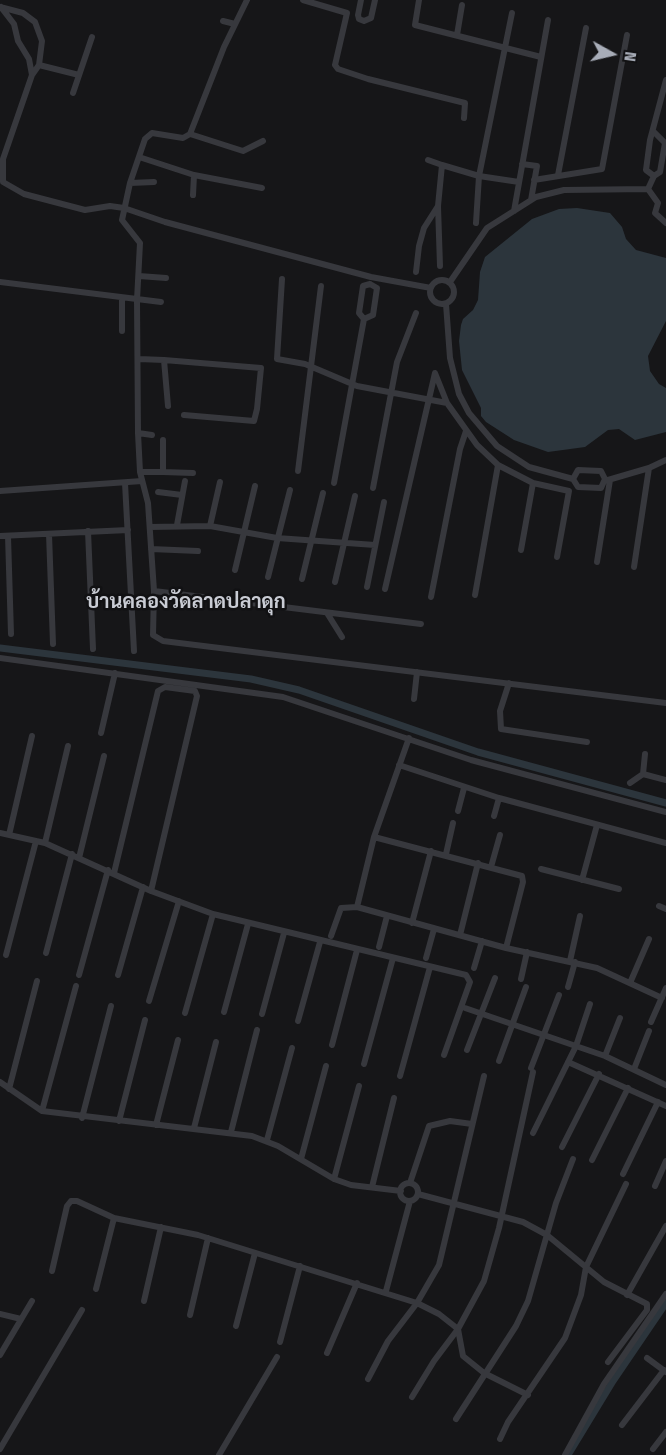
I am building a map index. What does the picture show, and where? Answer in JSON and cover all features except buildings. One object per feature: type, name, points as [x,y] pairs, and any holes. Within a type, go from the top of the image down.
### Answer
[{"type":"street","points":[[247,0],[190,134],[183,138],[152,133],[145,139],[130,183],[122,220],[141,243],[137,300],[138,433],[140,472],[147,493],[150,527],[154,591],[153,635],[158,640],[666,703]]},
{"type":"street","points":[[303,0],[323,2],[348,15],[338,49],[335,66],[338,69],[368,79],[465,103],[464,118]]},
{"type":"street","points":[[361,0],[358,15],[359,19],[364,21],[371,18],[375,0]]},
{"type":"street","points":[[419,0],[415,25],[506,50],[541,57]]},
{"type":"street","points":[[457,35],[462,5]]},
{"type":"street","points":[[0,7],[23,13],[34,22],[42,41],[39,65],[32,75],[3,159],[1,182],[24,194],[85,210],[110,206],[124,208],[165,222],[371,280],[431,288]]},
{"type":"street","points":[[0,7],[14,24],[18,41],[29,59],[32,75]]},
{"type":"street","points":[[476,223],[479,176],[512,13]]},
{"type":"street","points":[[514,211],[548,20]]},
{"type":"street","points":[[223,21],[235,24]]},
{"type":"street","points":[[558,176],[586,28]]},
{"type":"street","points":[[534,180],[602,169],[627,35]]},
{"type":"street","points":[[73,93],[92,37]]},
{"type":"street","points":[[39,65],[79,75]]},
{"type":"street","points":[[654,176],[646,170],[666,80]]},
{"type":"street","points":[[648,189],[654,176],[660,172],[665,143],[654,132]]},
{"type":"street","points":[[190,134],[243,151],[252,149],[263,141]]},
{"type":"street","points":[[139,157],[194,175],[262,188]]},
{"type":"street","points":[[428,160],[479,176],[519,182]]},
{"type":"street","points":[[522,164],[537,166],[531,200]]},
{"type":"street","points":[[440,266],[438,206],[442,165]]},
{"type":"street","points":[[193,195],[194,175]]},
{"type":"street","points":[[130,183],[154,182]]},
{"type":"street","points":[[450,282],[488,228],[531,200],[564,190],[648,189]]},
{"type":"street","points":[[648,189],[658,203]]},
{"type":"street","points":[[658,203],[666,202]]},
{"type":"street","points":[[658,203],[655,213],[666,223]]},
{"type":"street","points":[[416,272],[424,228],[438,206]]},
{"type":"street","points":[[139,276],[166,278]]},
{"type":"street","points":[[282,279],[277,359],[312,367],[353,384],[447,403]]},
{"type":"street","points":[[364,319],[373,315],[377,288],[371,280]]},
{"type":"street","points":[[334,483],[364,319],[359,313],[363,286],[371,280]]},
{"type":"street","points":[[446,304],[435,302],[431,296],[431,288],[438,281],[450,282]]},
{"type":"street","points":[[0,282],[160,302]]},
{"type":"street","points":[[450,282],[454,288],[454,296],[446,304],[450,358],[459,394],[468,413],[483,432],[513,458],[538,470],[573,479],[578,487],[601,488],[607,479],[649,468],[666,460]]},
{"type":"street","points":[[298,471],[321,286]]},
{"type":"street","points":[[122,298],[122,332]]},
{"type":"street","points":[[374,488],[397,362],[416,313]]},
{"type":"street","points":[[139,359],[261,368],[254,421],[184,415]]},
{"type":"street","points":[[164,360],[168,406]]},
{"type":"street","points":[[385,588],[435,373],[447,403],[466,431],[498,465],[533,483],[569,491],[557,557]]},
{"type":"street","points":[[431,597],[460,449],[466,431]]},
{"type":"street","points":[[138,433],[152,435]]},
{"type":"street","points":[[163,440],[163,472]]},
{"type":"street","points":[[475,595],[498,465]]},
{"type":"street","points":[[634,567],[649,468]]},
{"type":"street","points":[[573,479],[578,470],[601,471],[607,479],[597,562]]},
{"type":"street","points":[[140,472],[193,473]]},
{"type":"street","points":[[177,525],[185,480]]},
{"type":"street","points":[[0,490],[142,481]]},
{"type":"street","points":[[210,526],[220,482]]},
{"type":"street","points":[[125,483],[134,651]]},
{"type":"street","points":[[521,550],[533,483]]},
{"type":"street","points":[[235,570],[255,486]]},
{"type":"street","points":[[268,577],[290,490]]},
{"type":"street","points":[[158,492],[182,495]]},
{"type":"street","points":[[302,579],[323,493]]},
{"type":"street","points":[[335,582],[355,496]]},
{"type":"street","points":[[368,587],[384,502]]},
{"type":"street","points":[[150,527],[210,526],[277,538],[375,545]]},
{"type":"street","points":[[0,536],[128,530]]},
{"type":"street","points":[[88,531],[93,649]]},
{"type":"street","points":[[49,534],[53,644]]},
{"type":"street","points":[[8,536],[12,634]]},
{"type":"street","points":[[151,549],[198,552]]},
{"type":"street","points":[[154,591],[421,624]]},
{"type":"street","points":[[327,613],[342,637]]},
{"type":"street","points":[[0,658],[283,697],[471,760],[666,812]]},
{"type":"street","points":[[414,699],[417,672]]},
{"type":"street","points":[[101,734],[115,673]]},
{"type":"street","points":[[509,683],[500,711],[501,729],[587,742]]},
{"type":"street","points":[[79,975],[111,872],[158,691],[165,687],[195,691],[197,696],[151,891]]},
{"type":"street","points":[[32,736],[3,835],[45,843],[151,891],[213,914],[320,942],[466,975],[470,979],[444,1055]]},
{"type":"street","points":[[357,907],[374,837],[409,738]]},
{"type":"street","points":[[45,843],[68,746]]},
{"type":"street","points":[[643,774],[645,754]]},
{"type":"street","points":[[79,858],[104,756]]},
{"type":"street","points":[[399,765],[464,788],[666,843]]},
{"type":"street","points":[[630,783],[643,774],[666,780]]},
{"type":"street","points":[[458,811],[464,788]]},
{"type":"street","points":[[494,816],[499,798]]},
{"type":"street","points":[[446,854],[453,823]]},
{"type":"street","points":[[582,880],[597,825]]},
{"type":"street","points":[[491,867],[500,834]]},
{"type":"street","points":[[374,837],[446,854],[523,878],[506,948]]},
{"type":"street","points":[[6,956],[36,841]]},
{"type":"street","points":[[412,923],[431,851]]},
{"type":"street","points":[[46,953],[72,854]]},
{"type":"street","points":[[460,935],[478,863]]},
{"type":"street","points":[[541,869],[619,890]]},
{"type":"street","points":[[118,975],[143,887]]},
{"type":"street","points":[[149,1001],[178,901]]},
{"type":"street","points":[[659,906],[666,909]]},
{"type":"street","points":[[331,936],[341,908],[357,907],[506,948],[597,968],[662,998]]},
{"type":"street","points":[[185,1013],[213,914]]},
{"type":"street","points":[[379,947],[387,916]]},
{"type":"street","points":[[568,987],[580,916]]},
{"type":"street","points":[[224,1012],[248,924]]},
{"type":"street","points":[[426,958],[434,929]]},
{"type":"street","points":[[262,1014],[284,933]]},
{"type":"street","points":[[630,982],[649,939]]},
{"type":"street","points":[[474,968],[482,941]]},
{"type":"street","points":[[298,1021],[320,942]]},
{"type":"street","points":[[332,1045],[357,950]]},
{"type":"street","points":[[521,979],[527,952]]},
{"type":"street","points":[[364,1064],[393,958]]},
{"type":"street","points":[[400,1076],[430,967]]},
{"type":"street","points":[[467,1050],[495,978]]},
{"type":"street","points":[[9,1089],[37,981]]},
{"type":"street","points":[[42,1111],[76,986]]},
{"type":"street","points":[[499,1061],[526,987]]},
{"type":"street","points":[[651,1022],[666,988]]},
{"type":"street","points":[[412,1397],[434,1361],[458,1329],[484,1281],[532,1070],[559,995]]},
{"type":"street","points":[[533,1132],[576,1046],[590,1004]]},
{"type":"street","points":[[82,1118],[111,1006]]},
{"type":"street","points":[[465,1008],[605,1056],[666,1083]]},
{"type":"street","points":[[605,1056],[620,1018]]},
{"type":"street","points":[[118,1121],[145,1020]]},
{"type":"street","points":[[231,1132],[257,1030]]},
{"type":"street","points":[[634,1069],[649,1031]]},
{"type":"street","points":[[156,1125],[178,1040]]},
{"type":"street","points":[[194,1128],[216,1042]]},
{"type":"street","points":[[267,1140],[291,1048]]},
{"type":"street","points":[[568,1062],[666,1106]]},
{"type":"street","points":[[301,1159],[326,1066]]},
{"type":"street","points":[[562,1146],[598,1074]]},
{"type":"street","points":[[368,1379],[388,1341],[417,1303],[439,1265],[484,1076]]},
{"type":"street","points":[[0,1082],[42,1111],[82,1118],[231,1132],[267,1140],[334,1179],[372,1188],[400,1191]]},
{"type":"street","points":[[334,1179],[359,1086]]},
{"type":"street","points":[[592,1160],[628,1088]]},
{"type":"street","points":[[372,1188],[394,1098]]},
{"type":"street","points":[[623,1173],[658,1102]]},
{"type":"street","points":[[410,1183],[429,1126],[442,1121],[472,1124]]},
{"type":"street","points":[[456,1419],[484,1373],[512,1334],[528,1301],[547,1235],[573,1159]]},
{"type":"street","points":[[655,1186],[666,1161]]},
{"type":"street","points":[[400,1191],[404,1185],[410,1183],[416,1186],[418,1194]]},
{"type":"street","points":[[500,1439],[508,1422],[565,1338],[581,1295],[586,1267],[626,1184]]},
{"type":"street","points":[[400,1191],[402,1197],[410,1201]]},
{"type":"street","points":[[418,1194],[454,1205],[501,1214],[547,1235],[604,1282],[647,1304],[647,1310],[608,1362]]},
{"type":"street","points":[[386,1291],[410,1201],[418,1194]]},
{"type":"street","points":[[52,1271],[68,1203],[77,1201],[114,1218],[208,1238],[386,1291],[417,1303],[439,1314],[458,1329],[463,1356],[484,1373],[528,1395]]},
{"type":"street","points":[[96,1289],[114,1218]]},
{"type":"street","points":[[627,1295],[666,1226]]},
{"type":"street","points":[[144,1301],[161,1227]]},
{"type":"street","points":[[190,1315],[208,1238]]},
{"type":"street","points":[[236,1326],[255,1253]]},
{"type":"street","points":[[280,1342],[300,1266]]},
{"type":"street","points":[[327,1353],[357,1283]]},
{"type":"street","points":[[565,1455],[604,1384],[666,1294]]},
{"type":"street","points":[[0,1355],[32,1301]]},
{"type":"street","points":[[0,1449],[82,1310]]},
{"type":"street","points":[[0,1314],[21,1319]]},
{"type":"street","points":[[219,1455],[277,1357]]},
{"type":"street","points":[[622,1425],[665,1371],[647,1358]]},
{"type":"street","points":[[653,1449],[666,1432]]},
{"type":"shaded area","points":[[577,208],[610,213],[622,227],[626,239],[636,250],[666,258],[666,321],[648,356],[650,371],[659,384],[666,388],[666,432],[635,440],[619,429],[608,430],[585,447],[548,452],[514,440],[486,422],[481,416],[481,408],[462,370],[459,341],[463,319],[473,310],[478,300],[480,272],[485,257],[532,219],[559,209]]},
{"type":"waterway","points":[[0,648],[251,679],[299,690],[478,752],[666,803]]},
{"type":"waterway","points":[[568,1455],[613,1381],[666,1303]]},
{"type":"district","name":"บ้านคลองวัดลาดปลาดุก","points":[[186,602]]}]
